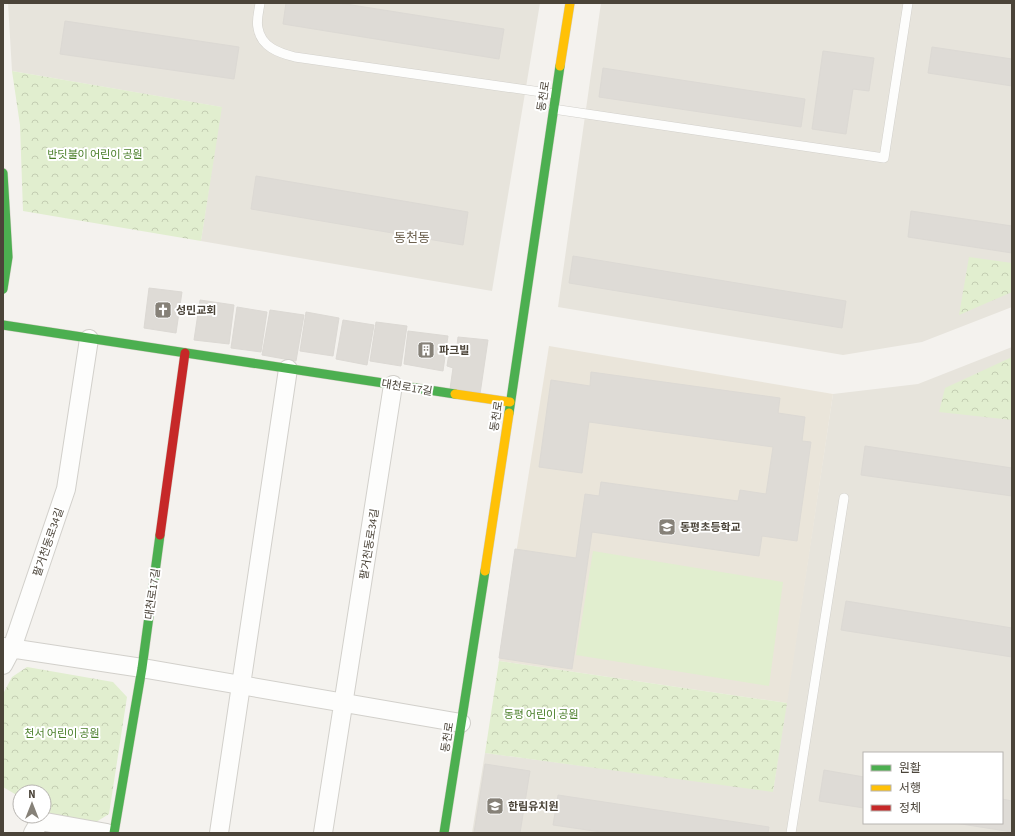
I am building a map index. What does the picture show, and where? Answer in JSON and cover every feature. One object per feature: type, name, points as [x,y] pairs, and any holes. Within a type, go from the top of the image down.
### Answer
[{"type":"street","name":"동천로","points":[[444,833],[523,323],[555,94],[570,3]]},
{"type":"street","points":[[3,173],[8,257],[3,289]]},
{"type":"street","name":"대천로17길","points":[[3,325],[510,402]]},
{"type":"street","name":"팔거천동로34길","points":[[3,665],[66,489],[89,338]]},
{"type":"street","name":"대천로17길","points":[[114,833],[142,668],[185,353]]},
{"type":"street","points":[[219,833],[288,369]]},
{"type":"street","name":"팔거천동로34길","points":[[323,833],[345,702],[393,385]]},
{"type":"street","points":[[8,648],[142,668],[461,723]]},
{"type":"street","points":[[33,833],[40,821],[108,833]]},
{"type":"lane","points":[[260,3],[257,27],[261,40],[277,52],[303,58],[555,94]]},
{"type":"lane","points":[[553,109],[884,158],[908,3]]},
{"type":"lane","points":[[791,833],[844,498]]},
{"type":"shaded area","points":[[8,3],[540,3],[492,291],[201,241],[221,107],[12,71]]},
{"type":"shaded area","points":[[601,3],[1012,3],[1012,307],[922,342],[843,355],[558,307]]},
{"type":"shaded area","name":"동평초등학교","points":[[549,346],[833,394],[787,703],[499,661]]},
{"type":"shaded area","points":[[1012,347],[1012,833],[472,833],[485,753],[773,791],[833,394],[918,384]]},
{"type":"green space","name":"반딧불이 어린이 공원","points":[[12,71],[222,107],[201,241],[23,211],[20,125]]},
{"type":"green space","points":[[969,257],[1012,263],[1012,292],[959,315]]},
{"type":"green space","points":[[1012,357],[1012,420],[939,412],[945,388]]},
{"type":"green space","points":[[593,551],[783,582],[769,686],[576,655]]},
{"type":"green space","name":"동평 어린이 공원","points":[[499,661],[787,703],[773,792],[485,753]]},
{"type":"green space","name":"천서 어린이 공원","points":[[27,667],[113,682],[127,697],[109,814],[96,822],[52,814],[52,784],[12,784],[12,792],[3,787],[3,694],[12,677]]},
{"type":"building","points":[[286,3],[339,3],[504,29],[499,59],[283,24]]},
{"type":"building","points":[[65,21],[239,47],[234,79],[60,54]]},
{"type":"building","points":[[932,47],[1012,59],[1012,86],[928,73]]},
{"type":"building","points":[[823,51],[874,58],[869,91],[853,89],[846,134],[812,129]]},
{"type":"building","points":[[603,68],[805,99],[801,127],[599,97]]},
{"type":"building","points":[[256,176],[468,212],[463,245],[251,209]]},
{"type":"building","points":[[911,211],[1012,226],[1012,253],[908,237]]},
{"type":"building","points":[[573,256],[846,301],[842,328],[569,283]]},
{"type":"building","name":"성민교회","points":[[149,288],[182,292],[176,333],[144,328]]},
{"type":"building","points":[[200,300],[234,305],[229,344],[194,340]]},
{"type":"building","points":[[237,307],[267,312],[261,352],[231,348]]},
{"type":"building","points":[[270,310],[304,315],[296,361],[262,355]]},
{"type":"building","points":[[306,312],[339,318],[333,356],[300,351]]},
{"type":"building","points":[[343,320],[374,325],[367,365],[336,359]]},
{"type":"building","points":[[376,322],[407,326],[401,366],[370,361]]},
{"type":"building","name":"파크빌","points":[[408,331],[448,336],[443,371],[404,364]]},
{"type":"building","points":[[458,337],[488,340],[480,394],[450,389],[453,368],[447,366],[449,353],[456,354]]},
{"type":"building","points":[[591,372],[780,398],[778,413],[805,417],[802,441],[811,442],[797,541],[762,536],[759,556],[592,532],[572,669],[499,658],[515,549],[576,558],[585,494],[599,496],[601,482],[738,501],[740,490],[766,494],[773,447],[589,422],[582,473],[539,467],[551,380],[590,386]]},
{"type":"building","points":[[865,446],[1012,468],[1012,496],[861,475]]},
{"type":"building","points":[[846,601],[1012,628],[1012,657],[841,630]]},
{"type":"building","points":[[485,764],[530,771],[520,833],[474,833]]},
{"type":"building","points":[[824,770],[863,777],[863,808],[819,801]]},
{"type":"building","points":[[558,795],[769,827],[768,833],[608,833],[553,825]]},
{"type":"building","points":[[1003,799],[1012,801],[1012,832],[961,824],[1003,824]]},
{"type":"traffic: fast","points":[[509,413],[560,66]]},
{"type":"traffic: fast","points":[[3,173],[8,257],[3,289]]},
{"type":"traffic: fast","points":[[3,325],[455,394]]},
{"type":"traffic: fast","points":[[114,833],[142,668],[160,535]]},
{"type":"traffic: fast","points":[[444,833],[485,571]]},
{"type":"traffic: slow","points":[[560,66],[570,3]]},
{"type":"traffic: slow","points":[[455,394],[510,402]]},
{"type":"traffic: slow","points":[[485,571],[509,413]]},
{"type":"traffic: jam","points":[[160,535],[185,353]]},
{"type":"place","name":"성민교회","points":[[163,310]]},
{"type":"place","name":"파크빌","points":[[426,350]]},
{"type":"place","name":"동평초등학교","points":[[667,527]]},
{"type":"place","name":"한림유치원","points":[[495,806]]},
{"type":"district","name":"동천동","points":[[412,237]]}]
